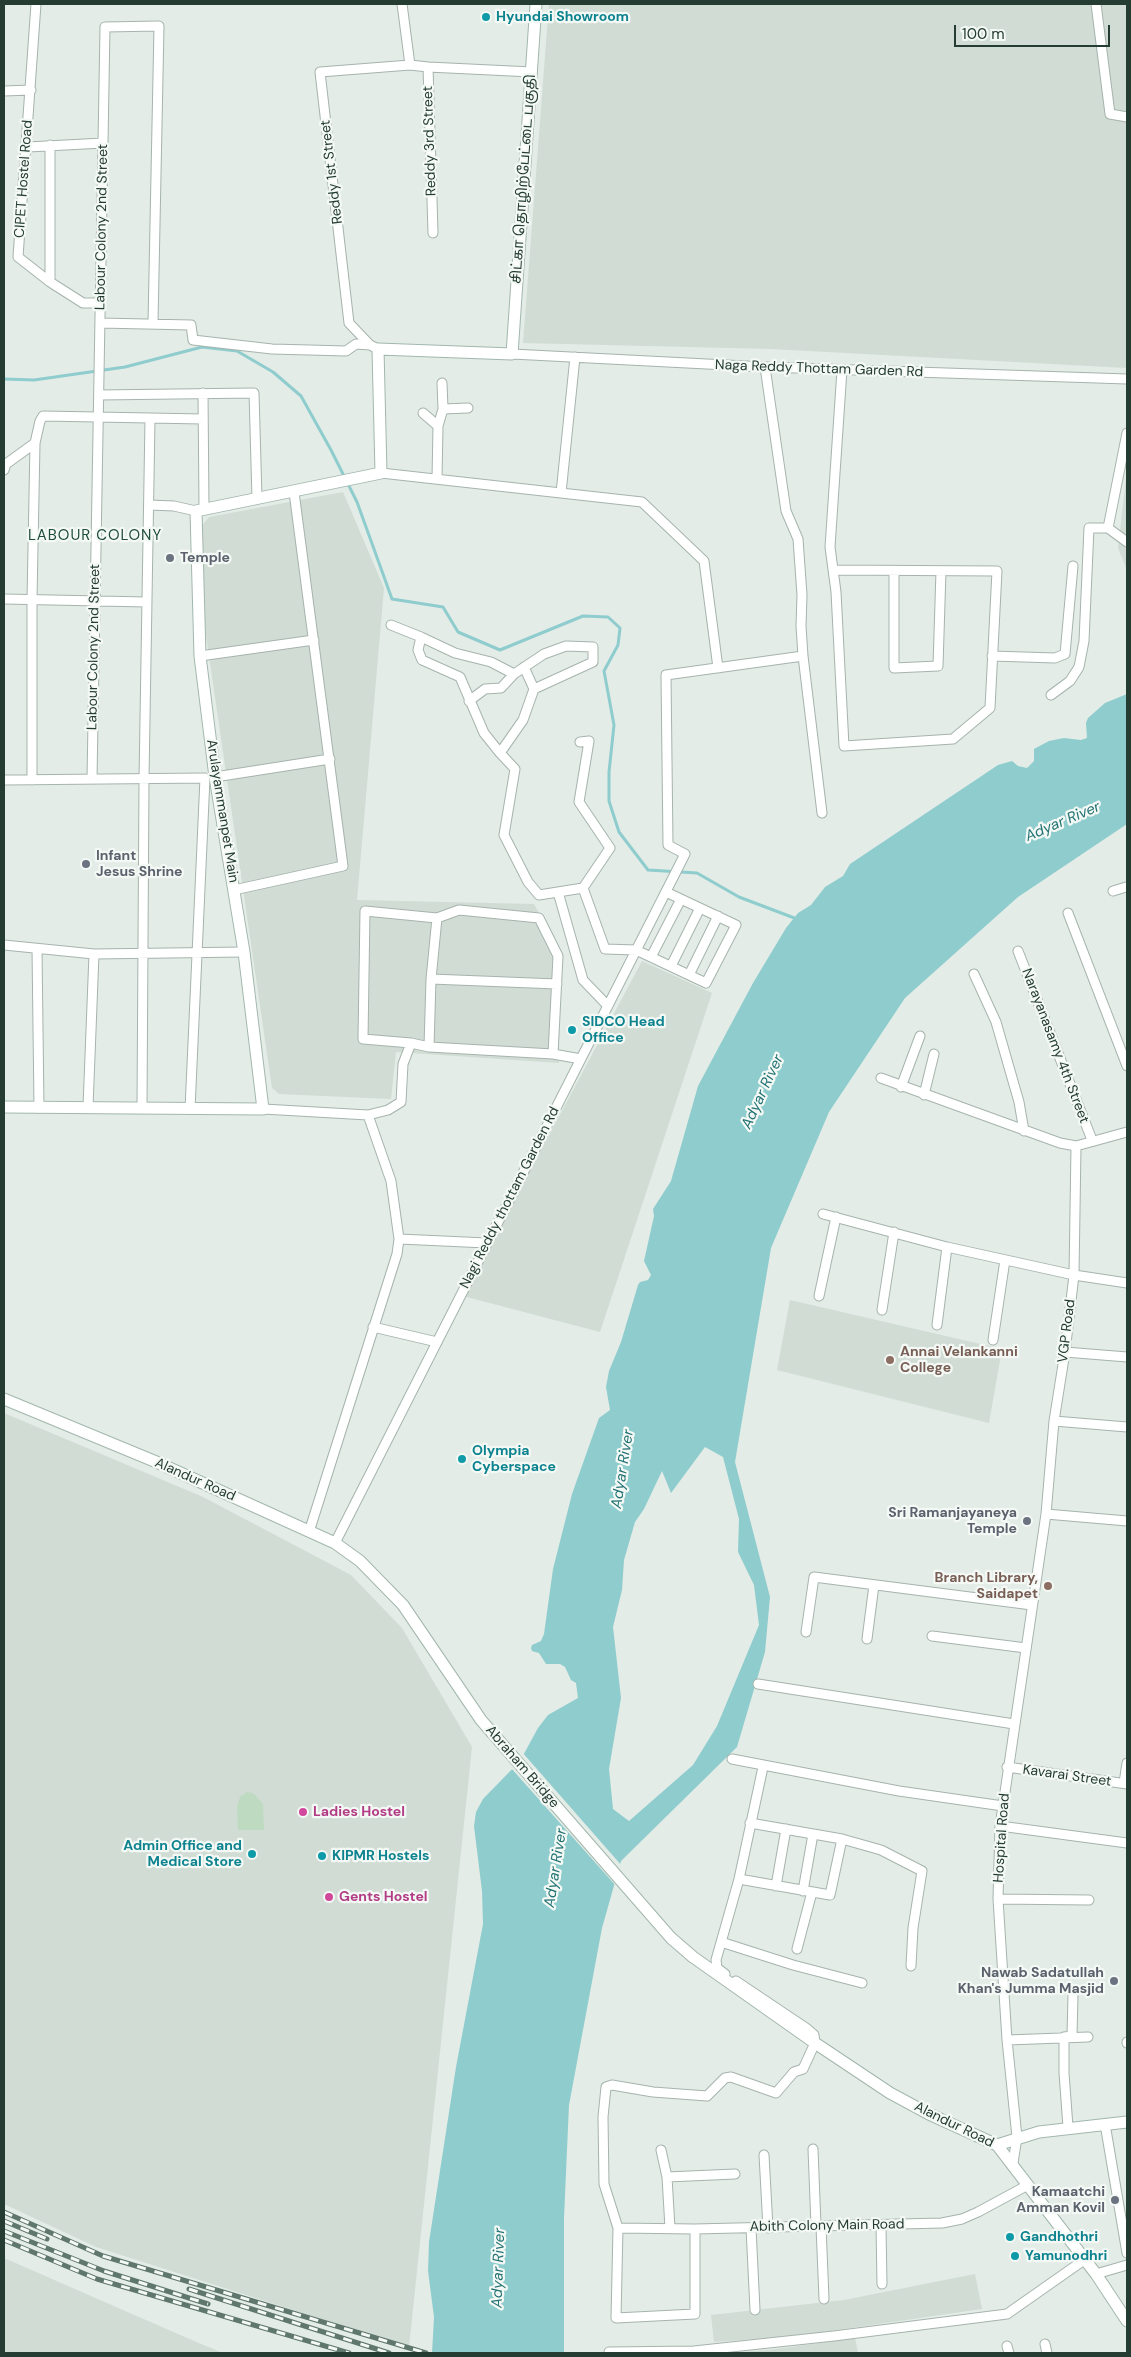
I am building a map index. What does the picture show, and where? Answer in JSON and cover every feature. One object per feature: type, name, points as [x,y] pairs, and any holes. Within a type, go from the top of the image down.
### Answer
[{"type":"street","name":"CIPET Hostel Road","points":[[36,4],[28,147],[18,257],[50,282],[84,303],[100,303]]},
{"type":"street","points":[[402,4],[410,66]]},
{"type":"street","name":"சிட்கா தொழிற்பேட்டை பகுதி","points":[[512,354],[536,4]]},
{"type":"street","points":[[1096,4],[1110,114],[1127,117]]},
{"type":"street","name":"Labour Colony 2nd Street","points":[[92,779],[105,27],[159,26],[153,323]]},
{"type":"street","name":"Reddy 3rd Street","points":[[410,66],[428,67],[433,233]]},
{"type":"street","name":"Reddy 1st Street","points":[[374,347],[350,323],[320,72],[410,66]]},
{"type":"street","points":[[428,67],[532,72]]},
{"type":"street","points":[[4,91],[31,90]]},
{"type":"street","points":[[28,147],[103,143]]},
{"type":"street","points":[[50,145],[50,282]]},
{"type":"street","points":[[100,323],[190,325],[192,327],[192,340],[262,348],[346,351],[356,344],[374,347],[512,354]]},
{"type":"street","points":[[374,347],[381,473]]},
{"type":"street","name":"Naga Reddy Thottam Garden Rd","points":[[512,354],[765,368],[1127,379]]},
{"type":"street","points":[[561,493],[575,357]]},
{"type":"street","points":[[765,368],[786,512],[798,539],[802,595],[800,626],[822,813]]},
{"type":"street","points":[[833,570],[997,571],[990,708],[952,739],[844,746],[830,547],[842,370]]},
{"type":"street","points":[[437,479],[438,426],[443,409],[442,383]]},
{"type":"street","points":[[200,510],[203,393]]},
{"type":"street","points":[[99,395],[254,394],[257,499]]},
{"type":"street","points":[[443,409],[468,408]]},
{"type":"street","points":[[423,413],[438,426]]},
{"type":"street","points":[[32,780],[32,600],[35,443],[40,421],[43,416],[203,419]]},
{"type":"street","points":[[142,1108],[144,779],[150,419]]},
{"type":"street","points":[[1108,528],[1127,433]]},
{"type":"street","points":[[4,470],[6,464],[35,443]]},
{"type":"street","points":[[149,505],[200,510],[381,473],[642,502],[704,561],[718,668],[803,656]]},
{"type":"street","points":[[234,890],[343,866],[294,492]]},
{"type":"street","name":"Arulayammanpet Main","points":[[200,510],[200,656],[210,777],[234,890],[244,952],[263,1109]]},
{"type":"street","points":[[1051,694],[1070,681],[1079,667],[1084,632],[1089,528],[1108,528],[1127,542]]},
{"type":"street","points":[[992,656],[1055,658],[1065,654],[1073,566]]},
{"type":"street","points":[[894,570],[894,668],[938,666],[941,571]]},
{"type":"street","points":[[4,599],[147,602]]},
{"type":"street","points":[[391,625],[455,653],[491,662],[514,674]]},
{"type":"street","points":[[421,637],[418,650],[422,660],[460,677],[484,733],[515,769],[504,835],[528,882],[539,895],[583,888],[610,848],[578,802],[589,741],[580,742]]},
{"type":"street","points":[[200,656],[314,640]]},
{"type":"street","points":[[469,701],[486,689],[501,688],[514,674],[544,654],[566,646],[593,647],[593,662],[534,689]]},
{"type":"street","points":[[500,752],[523,720],[534,689],[524,667]]},
{"type":"street","name":"Nagi Reddy thottam Garden Rd","points":[[335,1543],[685,854],[668,845],[666,675],[718,668]]},
{"type":"street","points":[[4,780],[210,777],[330,760]]},
{"type":"street","points":[[190,1109],[197,954],[210,777]]},
{"type":"street","points":[[583,888],[605,949],[636,950],[706,982],[736,925],[666,892]]},
{"type":"street","points":[[1113,891],[1127,889]]},
{"type":"street","points":[[558,892],[582,980],[608,1006]]},
{"type":"street","points":[[651,957],[681,899]]},
{"type":"street","points":[[671,966],[700,908]]},
{"type":"street","points":[[553,1054],[558,956],[539,918],[459,910],[437,918],[365,911],[363,1039],[411,1043],[429,1047],[553,1054],[581,1059]]},
{"type":"street","points":[[1068,912],[1127,1066]]},
{"type":"street","points":[[689,975],[718,916]]},
{"type":"street","points":[[429,1047],[431,979],[437,918]]},
{"type":"street","points":[[4,945],[94,954],[142,955],[244,952]]},
{"type":"street","points":[[36,949],[39,1108]]},
{"type":"street","name":"Narayanasamy 4th Street","points":[[1018,951],[1092,1140]]},
{"type":"street","points":[[88,1107],[94,954]]},
{"type":"street","points":[[974,974],[996,1022],[1015,1087],[1024,1131]]},
{"type":"street","points":[[431,979],[557,984]]},
{"type":"street","points":[[901,1087],[920,1036]]},
{"type":"street","points":[[4,1107],[263,1109],[368,1115],[388,1110],[401,1102],[404,1064],[411,1043]]},
{"type":"street","points":[[924,1095],[934,1054]]},
{"type":"street","points":[[881,1078],[901,1087],[1060,1143],[1076,1146],[1092,1140],[1127,1132]]},
{"type":"street","points":[[309,1532],[397,1254],[399,1238],[391,1180],[368,1115]]},
{"type":"street","name":"VGP Road","points":[[1046,1514],[1054,1421],[1065,1352],[1074,1275],[1076,1146]]},
{"type":"street","points":[[823,1214],[947,1247],[1074,1275],[1127,1283]]},
{"type":"street","points":[[819,1296],[836,1217]]},
{"type":"street","points":[[882,1310],[894,1232]]},
{"type":"street","points":[[399,1238],[487,1244]]},
{"type":"street","points":[[937,1325],[947,1247]]},
{"type":"street","points":[[993,1340],[1006,1260]]},
{"type":"street","points":[[373,1327],[437,1342]]},
{"type":"street","points":[[1065,1352],[1127,1357]]},
{"type":"street","name":"Alandur Road","points":[[4,1399],[154,1461],[335,1543],[350,1552],[377,1576]]},
{"type":"street","points":[[1054,1421],[1127,1427]]},
{"type":"street","points":[[1046,1514],[1127,1521]]},
{"type":"street","name":"Hospital Road","points":[[1013,2163],[1017,2137],[1007,2040],[998,1899],[1000,1826],[1046,1514]]},
{"type":"street","name":"Abraham Bridge","points":[[377,1576],[410,1615],[481,1720],[662,1929],[693,1957],[802,2034]]},
{"type":"street","points":[[806,1632],[814,1577],[1032,1605]]},
{"type":"street","points":[[867,1639],[874,1585]]},
{"type":"street","points":[[932,1636],[1026,1648]]},
{"type":"street","points":[[758,1684],[1014,1724]]},
{"type":"street","points":[[732,1759],[763,1767],[908,1793],[1003,1806]]},
{"type":"street","points":[[1126,1784],[1127,1763]]},
{"type":"street","points":[[695,2229],[695,2314],[616,2318],[618,2228],[604,2184],[603,2118],[606,2086],[612,2085],[652,2092],[707,2096],[725,2078],[732,2077],[776,2093],[794,2072],[803,2069],[815,2043],[814,2035],[806,2028],[717,1968],[716,1960],[739,1880],[763,1767]]},
{"type":"street","name":"Kavarai Street","points":[[1008,1767],[1126,1784]]},
{"type":"street","points":[[750,1823],[842,1839],[881,1850],[922,1870],[913,1928],[911,1966]]},
{"type":"street","points":[[1000,1826],[1127,1843]]},
{"type":"street","points":[[776,1886],[786,1829]]},
{"type":"street","points":[[797,1950],[808,1891],[813,1834]]},
{"type":"street","points":[[739,1880],[830,1895],[842,1839]]},
{"type":"street","points":[[998,1899],[1089,1900]]},
{"type":"street","points":[[721,1942],[793,1966],[862,1983]]},
{"type":"street","points":[[1064,2037],[1072,2036],[1072,1994]]},
{"type":"street","name":"Alandur Road","points":[[802,2034],[898,2097],[929,2114],[997,2144],[1096,2274],[1127,2321]]},
{"type":"street","points":[[1064,2037],[1064,2073],[1068,2127]]},
{"type":"street","points":[[1007,2040],[1088,2037]]},
{"type":"street","points":[[997,2144],[1017,2137],[1068,2127],[1127,2122]]},
{"type":"street","points":[[1105,2124],[1127,2253]]},
{"type":"street","points":[[813,2149],[824,2299]]},
{"type":"street","points":[[661,2150],[667,2177],[670,2228]]},
{"type":"street","points":[[764,2155],[768,2228]]},
{"type":"street","points":[[667,2177],[735,2174]]},
{"type":"street","name":"Abith Colony Main Road","points":[[618,2228],[768,2228],[942,2223],[962,2219],[1028,2185]]},
{"type":"street","points":[[881,2226],[882,2284]]},
{"type":"street","points":[[751,2228],[754,2310]]},
{"type":"street","points":[[609,2352],[703,2350],[834,2336],[1007,2314],[1084,2260]]},
{"type":"street","points":[[1096,2274],[1127,2265]]},
{"type":"shaded area","points":[[549,4],[1127,4],[1127,368],[771,349],[523,343]]},
{"type":"shaded area","points":[[1127,470],[1127,570],[1118,548]]},
{"type":"shaded area","points":[[343,492],[384,588],[357,900],[534,904],[560,951],[559,1063],[396,1052],[391,1099],[279,1094],[272,1088],[193,537],[209,517]]},
{"type":"shaded area","points":[[642,961],[712,993],[600,1332],[463,1296]]},
{"type":"shaded area","name":"Annai Velankanni College","points":[[790,1300],[1002,1349],[989,1423],[777,1370]]},
{"type":"shaded area","points":[[4,1413],[203,1497],[351,1575],[402,1628],[472,1747],[409,2347],[96,2247],[4,2204]]},
{"type":"shaded area","points":[[4,2258],[194,2341],[223,2353],[4,2353]]},
{"type":"shaded area","points":[[975,2274],[982,2309],[796,2336],[714,2342],[711,2315],[844,2300]]},
{"type":"shaded area","points":[[855,2338],[858,2353],[725,2353],[769,2350]]},
{"type":"green space","points":[[247,1792],[253,1793],[263,1804],[264,1830],[238,1830],[237,1806],[240,1797]]},
{"type":"water","name":"Adyar River","points":[[1127,694],[1127,824],[1018,897],[905,998],[829,1112],[771,1248],[735,1462],[770,1597],[765,1652],[737,1747],[621,1861],[602,1928],[569,2105],[564,2218],[564,2353],[432,2353],[434,2317],[428,2271],[429,2242],[456,2067],[483,1924],[482,1891],[474,1826],[476,1812],[483,1799],[520,1761],[538,1728],[548,1715],[578,1698],[576,1683],[571,1680],[565,1667],[560,1664],[546,1664],[539,1653],[532,1651],[531,1648],[532,1645],[541,1641],[544,1634],[553,1569],[572,1494],[599,1418],[610,1410],[606,1387],[609,1371],[621,1342],[638,1285],[640,1282],[648,1280],[651,1275],[644,1261],[654,1216],[653,1209],[671,1181],[698,1086],[753,983],[786,928],[798,913],[811,905],[825,887],[843,876],[850,864],[998,765],[1012,761],[1018,766],[1027,768],[1034,761],[1034,749],[1049,741],[1064,738],[1081,740],[1087,738],[1086,723],[1088,718],[1105,703]],"holes":[[[705,1447],[723,1457],[739,1519],[738,1552],[754,1585],[759,1625],[717,1726],[693,1765],[629,1821],[613,1809],[609,1769],[621,1698],[613,1627],[622,1590],[624,1560],[635,1522],[644,1509],[662,1471],[671,1493]]]},
{"type":"pier","points":[[522,1752],[622,1866],[617,1887],[511,1768]]},
{"type":"waterway","points":[[4,379],[34,380],[125,367],[202,347],[237,351],[273,372],[301,396],[331,450],[357,502],[392,599],[443,607],[458,632],[500,650],[583,616],[608,617],[620,628],[618,645],[604,671],[614,725],[609,772],[609,801],[619,832],[648,870],[697,873],[739,897],[797,919]]},
{"type":"railway","points":[[4,2212],[103,2256],[426,2353]]},
{"type":"railway","points":[[4,2221],[47,2239]]},
{"type":"railway","points":[[4,2231],[104,2271],[208,2304]]},
{"type":"railway","points":[[4,2240],[97,2279],[349,2353]]},
{"type":"railway","points":[[189,2289],[389,2353]]},
{"type":"place","name":"Hyundai Showroom","points":[[486,17]]},
{"type":"place","name":"Temple","points":[[170,558]]},
{"type":"place","name":"Infant Jesus Shrine","points":[[86,864]]},
{"type":"place","name":"SIDCO Head Office","points":[[572,1030]]},
{"type":"place","name":"Annai Velankanni College","points":[[890,1360]]},
{"type":"place","name":"Olympia Cyberspace","points":[[462,1459]]},
{"type":"place","name":"Sri Ramanjayaneya Temple","points":[[1027,1521]]},
{"type":"place","name":"Branch Library, Saidapet","points":[[1048,1586]]},
{"type":"place","name":"Ladies Hostel","points":[[303,1812]]},
{"type":"place","name":"Admin Office and Medical Store","points":[[252,1854]]},
{"type":"place","name":"KIPMR Hostels","points":[[322,1856]]},
{"type":"place","name":"Gents Hostel","points":[[329,1897]]},
{"type":"place","name":"Nawab Sadatullah Khan's Jumma Masjid","points":[[1114,1981]]},
{"type":"place","name":"Kamaatchi Amman Kovil","points":[[1115,2200]]},
{"type":"place","name":"Gandhothri","points":[[1010,2237]]},
{"type":"place","name":"Yamunodhri","points":[[1015,2256]]},
{"type":"district","name":"LABOUR COLONY","points":[[95,536]]}]
